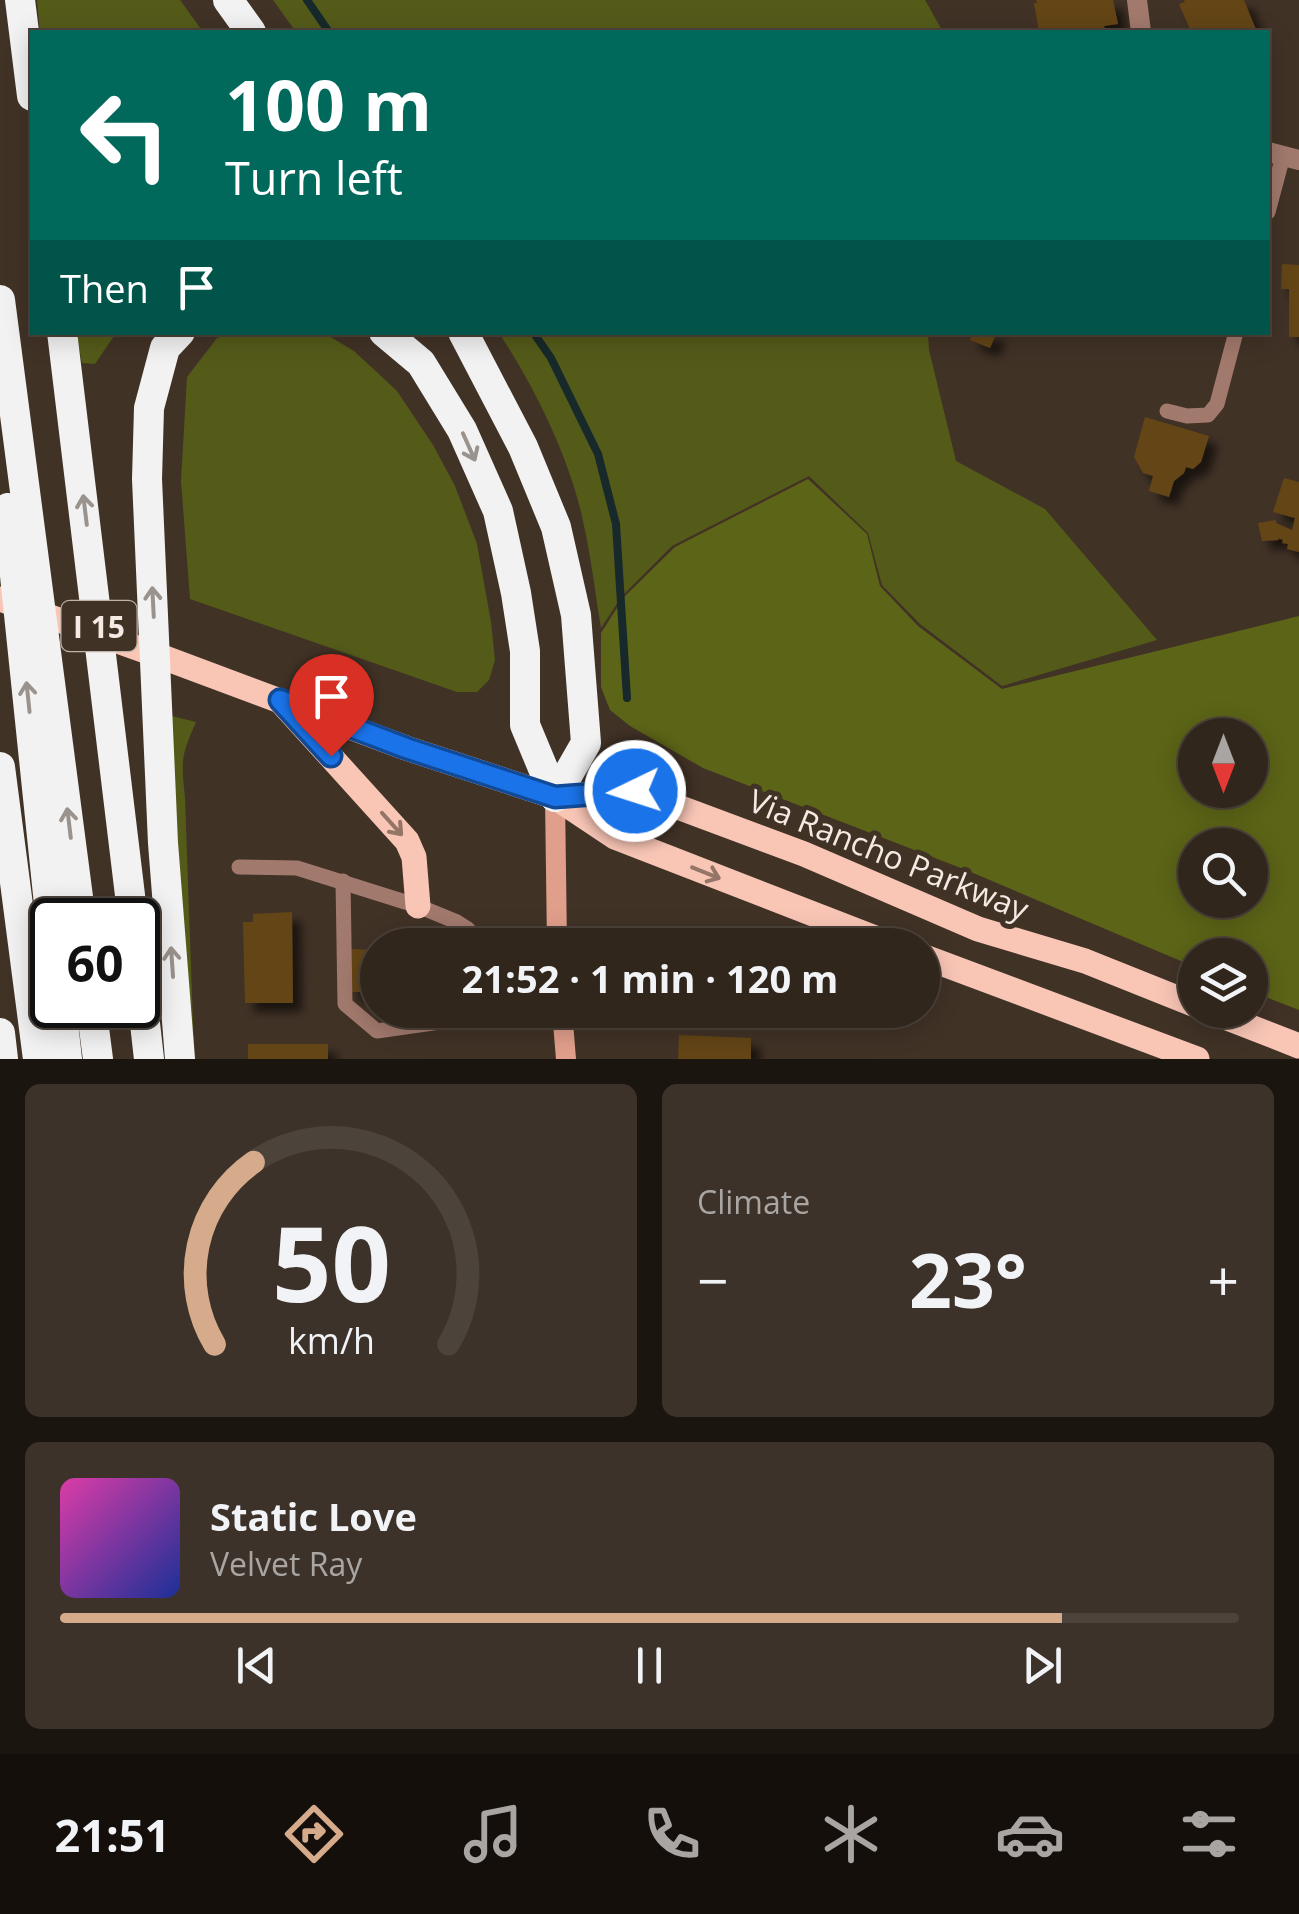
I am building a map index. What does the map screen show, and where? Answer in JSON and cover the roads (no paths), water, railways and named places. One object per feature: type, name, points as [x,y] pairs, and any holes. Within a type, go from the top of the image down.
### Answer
[{"type":"highway","points":[[20,0],[30,80]]},
{"type":"highway","points":[[228,0],[250,30]]},
{"type":"highway","points":[[0,300],[78,898]]},
{"type":"highway","name":"I 15","points":[[62,335],[130,898]]},
{"type":"highway","points":[[177,335],[165,348],[149,408],[147,479],[164,842],[180,1059]]},
{"type":"highway","points":[[388,335],[421,363],[462,430],[498,511],[525,651],[524,725],[555,797]]},
{"type":"highway","points":[[465,335],[523,447],[556,527],[576,615],[586,743],[555,797]]},
{"type":"highway","points":[[0,435],[48,898]]},
{"type":"highway","points":[[0,767],[38,1059]]},
{"type":"highway","points":[[63,1028],[67,1059]]},
{"type":"highway","points":[[94,1028],[98,1059]]},
{"type":"highway","points":[[146,1028],[149,1059]]},
{"type":"highway","points":[[0,1033],[3,1059]]},
{"type":"main road","name":"Via Rancho Parkway","points":[[0,598],[406,748],[555,797],[615,837],[849,928]]},
{"type":"main road","points":[[280,700],[408,840],[414,857],[418,906]]},
{"type":"main road","name":"Via Rancho Parkway","points":[[555,797],[635,791],[804,854],[978,930],[1085,961],[1178,998]]},
{"type":"main road","points":[[555,797],[557,928]]},
{"type":"main road","points":[[940,963],[1197,1059]]},
{"type":"main road","points":[[563,1028],[566,1059]]},
{"type":"main road","points":[[1253,1028],[1299,1046]]},
{"type":"street","points":[[1137,0],[1141,30]]},
{"type":"lane","points":[[1270,205],[1283,156]]},
{"type":"lane","points":[[1167,411],[1187,416],[1208,415],[1216,404],[1235,335]]},
{"type":"lane","points":[[239,867],[297,868],[418,906],[466,928]]},
{"type":"lane","points":[[343,881],[345,1004],[360,1017]]},
{"type":"lane","points":[[373,1028],[397,1028]]},
{"type":"waterway","points":[[307,0],[328,30]]},
{"type":"waterway","points":[[535,335],[551,358],[598,454],[616,524],[627,698]]}]
